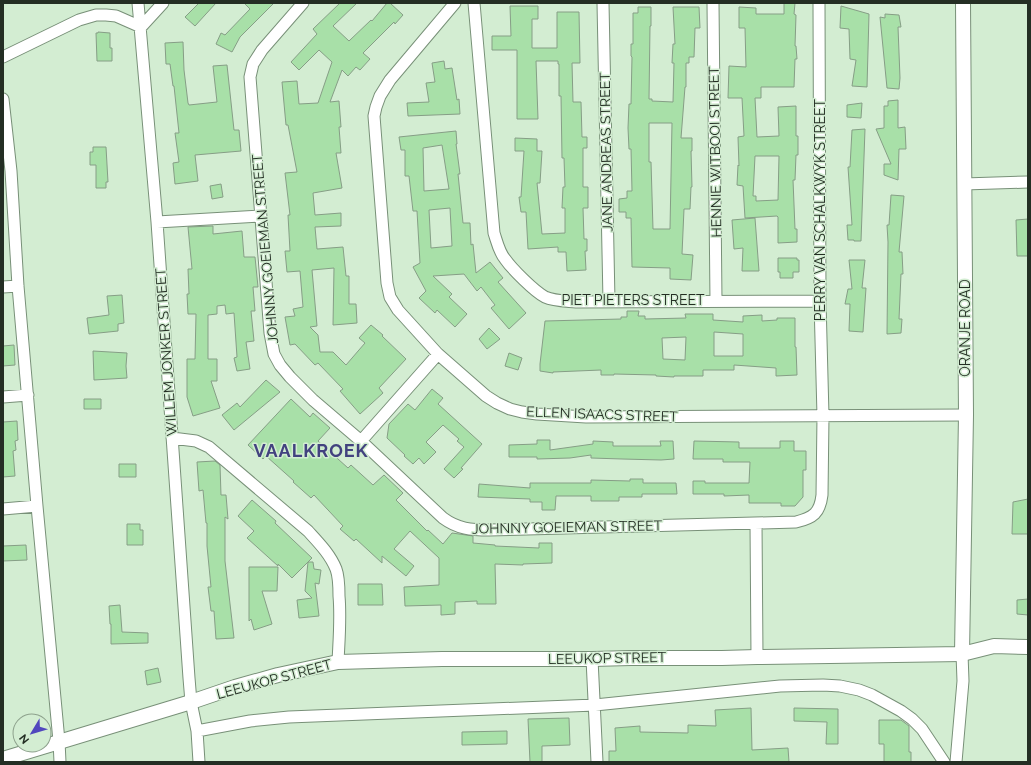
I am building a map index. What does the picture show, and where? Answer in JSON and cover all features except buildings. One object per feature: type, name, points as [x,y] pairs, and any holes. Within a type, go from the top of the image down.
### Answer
[{"type":"street","name":"WILLEM JONKER STREET","points":[[138,3],[157,222],[187,655],[191,702],[197,731],[199,762]]},
{"type":"street","points":[[3,57],[79,20],[96,15],[116,16],[141,27],[163,3]]},
{"type":"street","name":"JOHNNY GOEIEMAN STREET","points":[[303,3],[262,50],[253,64],[250,77],[270,333],[274,354],[280,365],[290,377],[313,400],[360,441],[443,518],[458,527],[470,530],[796,522],[811,517],[820,506],[822,495],[823,416]]},
{"type":"street","name":"ELLEN ISAACS STREET","points":[[455,3],[390,80],[380,96],[374,116],[388,290],[390,297],[398,310],[438,354],[486,396],[510,409],[522,412],[586,416],[966,415]]},
{"type":"street","name":"PIET PIETERS STREET","points":[[474,3],[494,233],[504,258],[524,280],[545,297],[554,300],[576,302],[820,301]]},
{"type":"street","name":"JANE ANDREAS STREET","points":[[603,3],[609,301]]},
{"type":"street","name":"HENNIE WITBOOI STREET","points":[[713,3],[716,301]]},
{"type":"street","name":"PERRY VAN SCHALKWYK STREET","points":[[818,3],[820,301],[823,416]]},
{"type":"street","name":"ORANJE ROAD","points":[[962,654],[966,415],[963,3]]},
{"type":"street","points":[[3,99],[7,172],[60,762]]},
{"type":"street","points":[[964,184],[1028,182]]},
{"type":"street","points":[[157,222],[262,216]]},
{"type":"street","points":[[3,287],[18,286]]},
{"type":"street","points":[[360,441],[438,354]]},
{"type":"street","points":[[3,397],[28,395]]},
{"type":"street","points":[[172,438],[196,441],[209,447],[308,532],[329,557],[336,569],[339,581],[340,623],[338,662]]},
{"type":"street","points":[[3,509],[37,506]]},
{"type":"street","points":[[756,523],[757,657]]},
{"type":"street","name":"LEEUKOP STREET","points":[[3,759],[255,681],[338,662],[442,659],[722,658],[962,654],[994,646],[1028,647]]},
{"type":"street","points":[[956,762],[963,681],[962,654]]},
{"type":"street","points":[[592,659],[597,762]]},
{"type":"street","points":[[197,731],[250,721],[288,717],[595,706],[780,686],[823,685],[840,686],[858,690],[872,695],[901,711],[922,729],[944,762]]},
{"type":"district","name":"VAALKROEK","points":[[311,450]]}]
